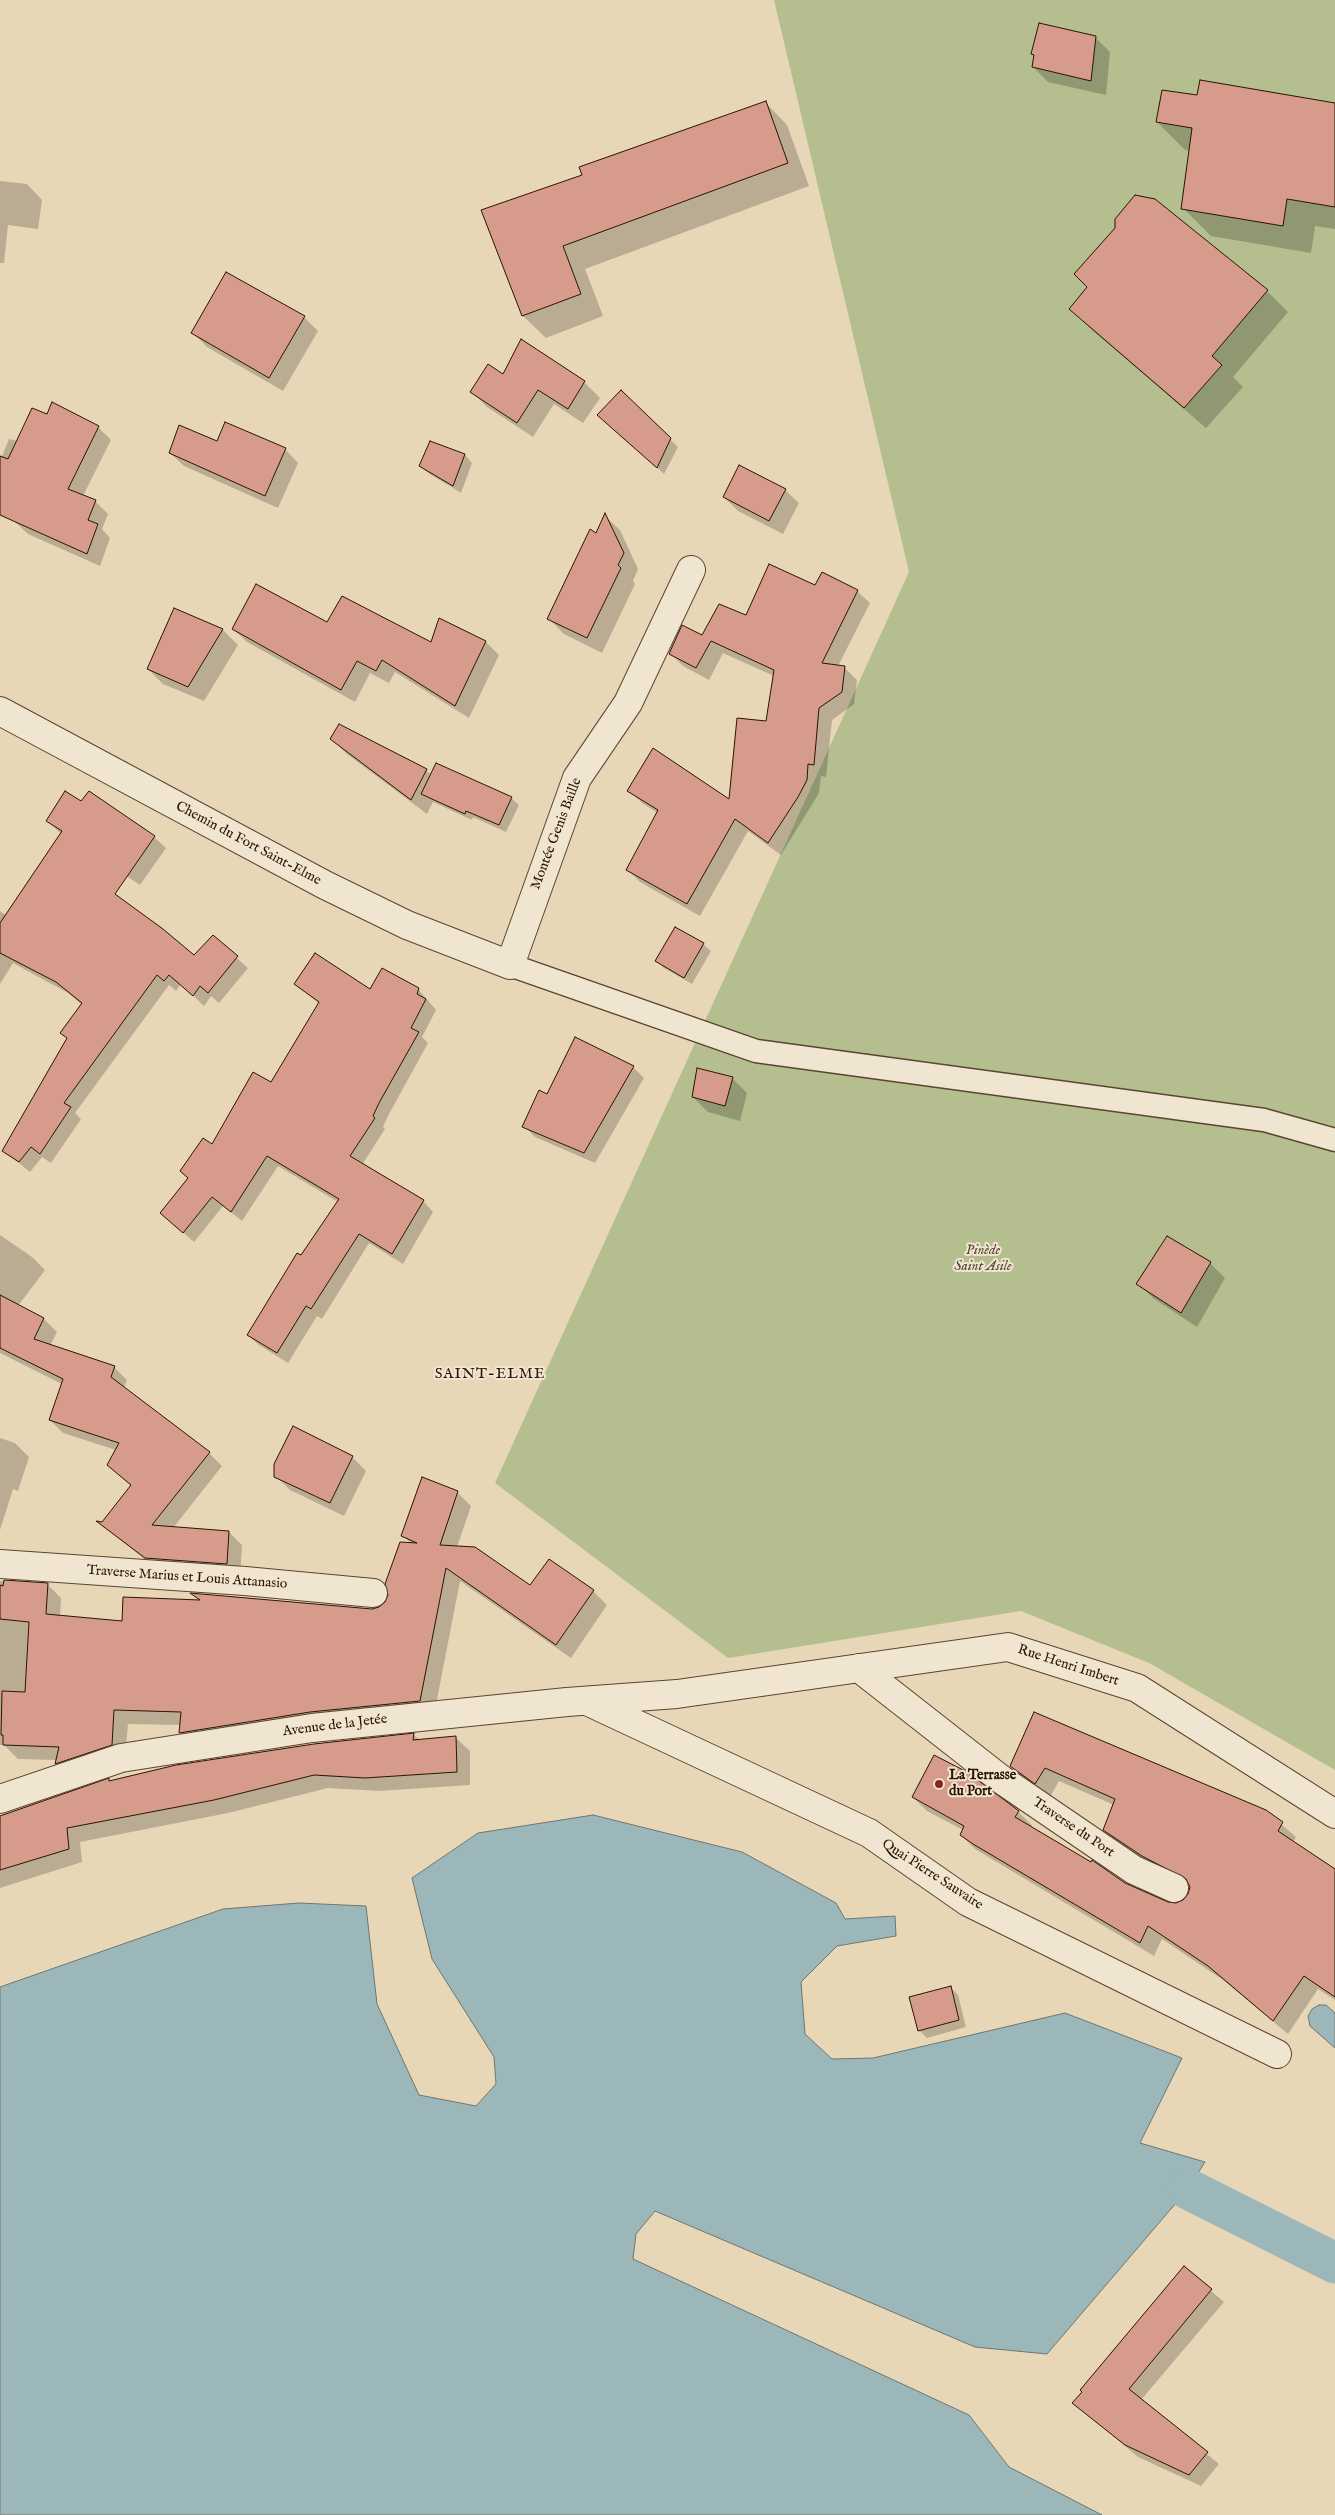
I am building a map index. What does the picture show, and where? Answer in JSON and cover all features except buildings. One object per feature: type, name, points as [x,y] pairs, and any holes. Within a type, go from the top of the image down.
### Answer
[{"type":"street","name":"Montée Genis Baille","points":[[506,963],[576,778],[628,703],[691,570]]},
{"type":"street","name":"Chemin du Fort Saint-Elme","points":[[0,711],[325,885],[407,925],[506,963]]},
{"type":"street","name":"Traverse Marius et Louis Attanasio","points":[[0,1564],[245,1581],[373,1593]]},
{"type":"street","name":"Rue Henri Imbert","points":[[677,1694],[1008,1646],[1137,1688],[1335,1814]]},
{"type":"street","name":"Traverse du Port","points":[[859,1668],[1002,1780],[1134,1870],[1174,1888]]},
{"type":"street","name":"Avenue de la Jetée","points":[[0,1799],[121,1758],[312,1728],[586,1700],[677,1694]]},
{"type":"street","name":"Quai Pierre Sauvaire","points":[[586,1700],[869,1833],[968,1902],[1277,2054]]},
{"type":"lane","points":[[506,963],[756,1051],[1264,1120],[1335,1140]]},
{"type":"green space","name":"Pinède Saint Asile","points":[[774,0],[1335,0],[1335,1770],[1149,1663],[1021,1611],[728,1658],[495,1483],[909,572]]},
{"type":"water","points":[[593,1815],[742,1852],[836,1903],[845,1919],[895,1916],[896,1936],[837,1946],[801,1982],[805,2034],[832,2059],[873,2058],[1065,2013],[1182,2058],[1140,2143],[1205,2162],[1188,2189],[1047,2354],[975,2347],[655,2211],[636,2234],[633,2259],[969,2415],[1009,2467],[1102,2515],[0,2515],[0,1987],[223,1909],[299,1903],[366,1906],[377,2004],[419,2095],[476,2106],[496,2084],[494,2057],[432,1959],[412,1878],[478,1833]]},
{"type":"water","points":[[1319,2005],[1326,2005],[1335,2013],[1335,2048],[1310,2026],[1308,2016],[1312,2009]]},
{"type":"waterway","points":[[1188,2189],[1335,2263]]},
{"type":"place","name":"La Terrasse du Port","points":[[939,1784]]},
{"type":"district","name":"SAINT-ELME","points":[[490,1375]]}]
